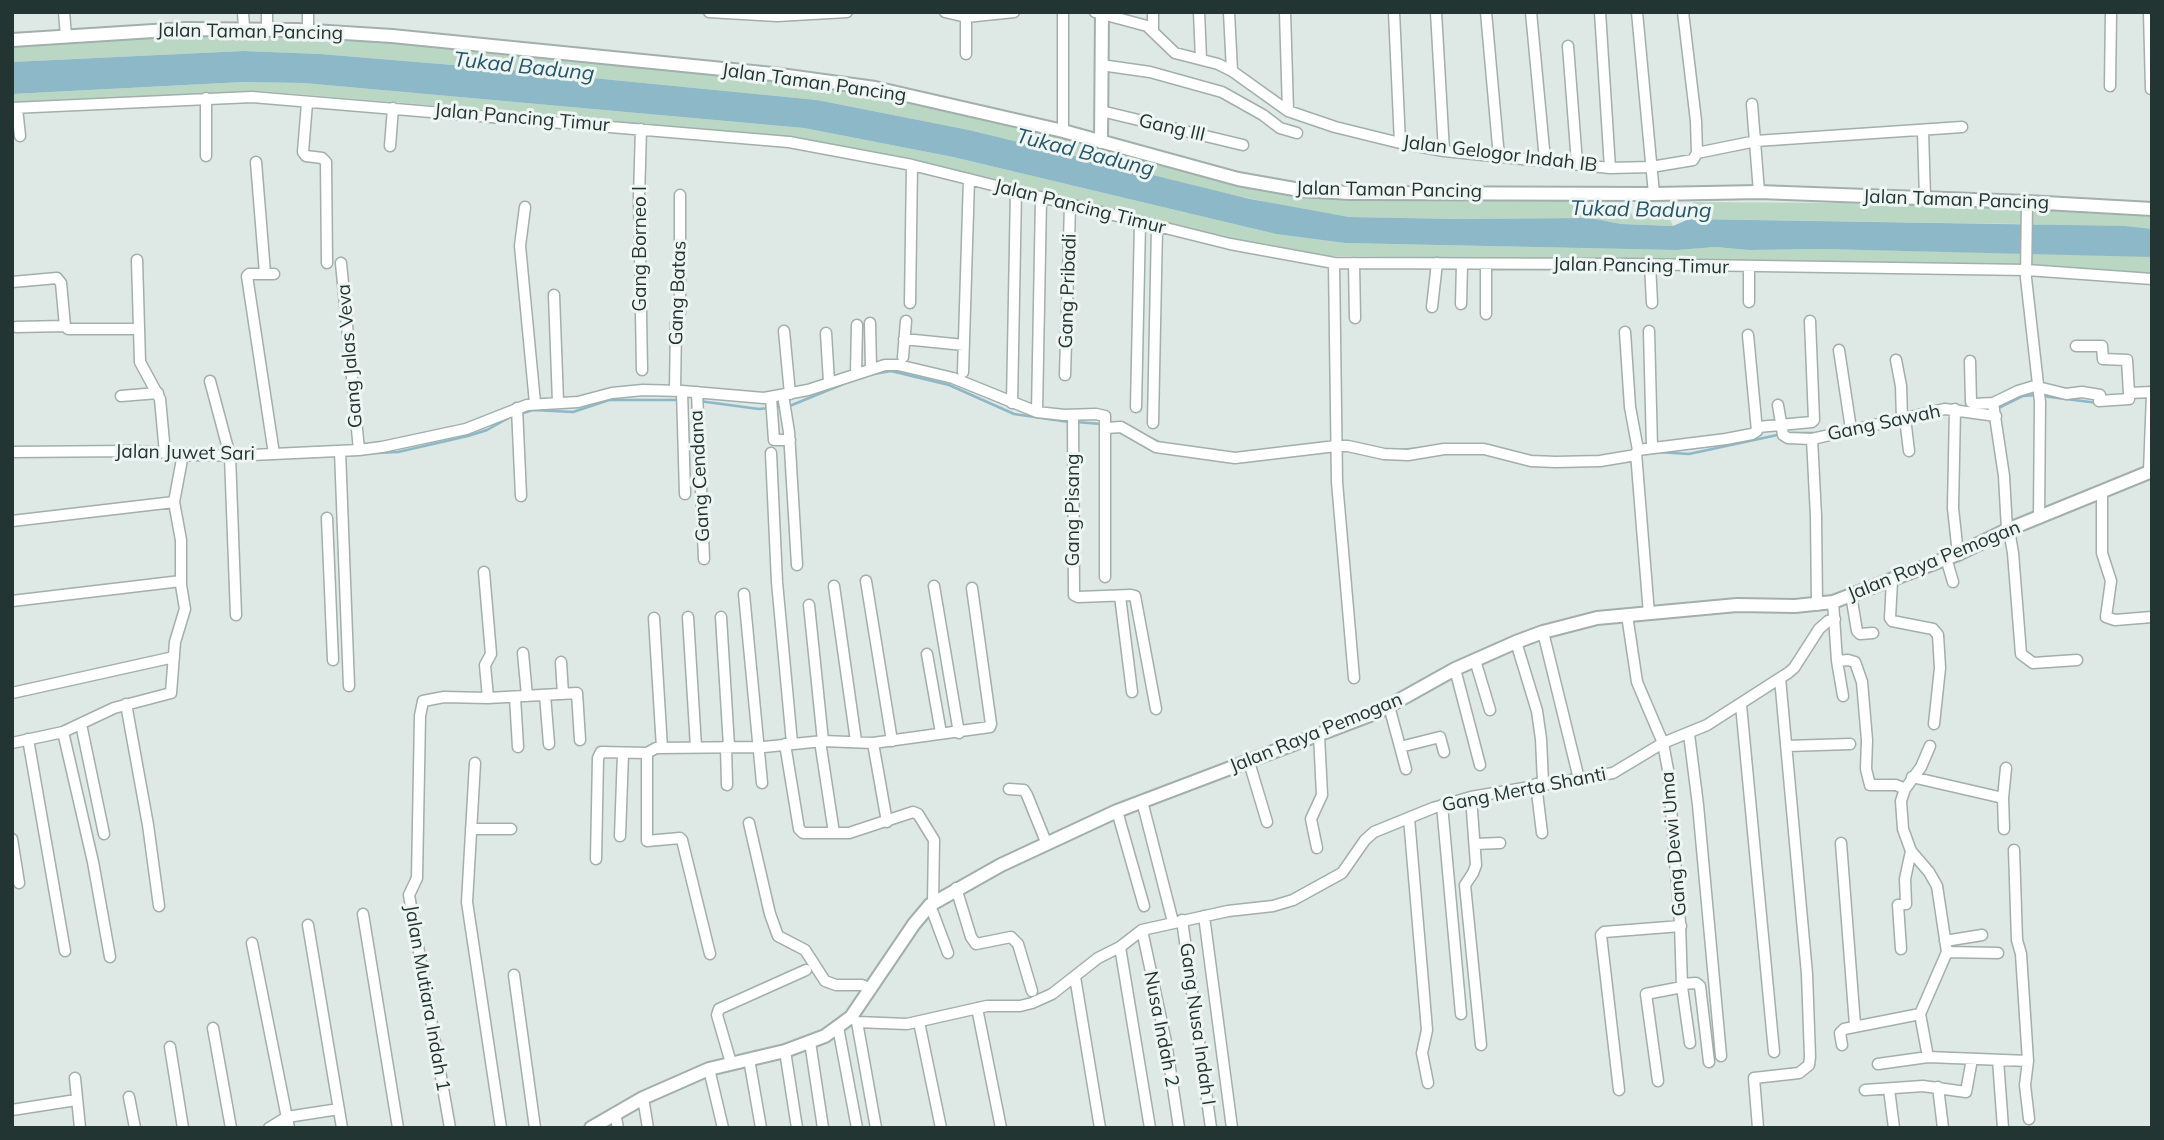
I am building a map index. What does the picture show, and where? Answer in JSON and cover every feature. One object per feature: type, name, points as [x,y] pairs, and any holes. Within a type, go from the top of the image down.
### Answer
[{"type":"street","points":[[64,12],[66,36]]},
{"type":"street","points":[[243,12],[244,28]]},
{"type":"street","points":[[267,12],[267,29]]},
{"type":"street","points":[[308,12],[308,30]]},
{"type":"street","points":[[709,12],[847,12]]},
{"type":"street","points":[[946,12],[973,15],[1014,12]]},
{"type":"street","points":[[1063,12],[1063,131]]},
{"type":"street","points":[[1153,12],[1153,31]]},
{"type":"street","points":[[1199,12],[1201,59]]},
{"type":"street","points":[[1229,12],[1232,71]]},
{"type":"street","points":[[1285,12],[1289,111]]},
{"type":"street","points":[[1394,12],[1400,143]]},
{"type":"street","points":[[1436,12],[1444,151]]},
{"type":"street","points":[[1486,12],[1499,157]]},
{"type":"street","points":[[1531,12],[1545,160]]},
{"type":"street","points":[[1600,12],[1610,168]]},
{"type":"street","points":[[1637,12],[1654,194]]},
{"type":"street","points":[[1683,12],[1696,121],[1697,153]]},
{"type":"street","points":[[2110,86],[2111,12]]},
{"type":"street","points":[[2149,12],[2151,89]]},
{"type":"street","points":[[1100,13],[1101,142]]},
{"type":"street","name":"Jalan Gelogor Indah IB","points":[[1100,13],[1137,21],[1153,31],[1175,53],[1201,59],[1232,71],[1289,111],[1310,120],[1400,143],[1444,151],[1610,168],[1651,167],[1693,160],[1697,153],[1756,141],[1962,127]]},
{"type":"street","points":[[966,54],[973,15]]},
{"type":"street","name":"Jalan Taman Pancing","points":[[12,40],[244,28],[308,30],[773,74],[875,88],[1063,131],[1238,178],[1300,190],[1350,193],[1759,192],[2152,209]]},
{"type":"street","points":[[1568,46],[1577,163]]},
{"type":"street","points":[[1101,65],[1150,72],[1222,92],[1280,128],[1297,134]]},
{"type":"street","name":"Jalan Pancing Timur","points":[[15,108],[252,97],[789,142],[969,179],[1157,227],[1289,256],[1334,262],[2026,270],[2152,279]]},
{"type":"street","points":[[206,98],[206,156]]},
{"type":"street","points":[[307,103],[303,152],[306,156],[322,158],[326,162],[327,263]]},
{"type":"street","points":[[1752,104],[1759,192]]},
{"type":"street","points":[[15,108],[20,136]]},
{"type":"street","points":[[390,146],[393,108]]},
{"type":"street","name":"Gang III","points":[[1101,111],[1243,145]]},
{"type":"street","name":"Gang Borneo I","points":[[641,129],[639,197],[642,370]]},
{"type":"street","points":[[1923,131],[1925,198]]},
{"type":"street","points":[[256,162],[270,274],[247,276],[274,454]]},
{"type":"street","points":[[910,303],[912,166]]},
{"type":"street","points":[[963,372],[969,179]]},
{"type":"street","points":[[1012,403],[1016,191]]},
{"type":"street","name":"Gang Batas","points":[[680,194],[680,312],[676,323],[685,494]]},
{"type":"street","points":[[1037,412],[1041,198]]},
{"type":"street","points":[[2027,205],[2026,270],[2040,402],[2039,518]]},
{"type":"street","name":"Gang Pribadi","points":[[1065,375],[1070,206]]},
{"type":"street","points":[[525,207],[520,246],[535,404]]},
{"type":"street","points":[[1136,407],[1140,223]]},
{"type":"street","points":[[1153,423],[1157,227]]},
{"type":"street","points":[[137,260],[141,366],[158,393],[164,426],[165,453]]},
{"type":"street","points":[[1334,262],[1337,443],[1354,678]]},
{"type":"street","name":"Gang Jalas Veva","points":[[341,263],[359,450]]},
{"type":"street","points":[[1354,263],[1355,318]]},
{"type":"street","points":[[1432,307],[1437,263]]},
{"type":"street","points":[[1461,304],[1462,264]]},
{"type":"street","points":[[1650,264],[1652,303]]},
{"type":"street","points":[[1486,265],[1486,314]]},
{"type":"street","points":[[1749,267],[1749,302]]},
{"type":"street","points":[[12,282],[57,278],[60,280],[65,326]]},
{"type":"street","points":[[554,296],[558,402]]},
{"type":"street","points":[[903,357],[906,321]]},
{"type":"street","points":[[1782,430],[1814,420],[1810,321]]},
{"type":"street","points":[[870,323],[871,369]]},
{"type":"street","points":[[856,373],[857,325]]},
{"type":"street","points":[[16,327],[65,326],[68,329],[138,330]]},
{"type":"street","points":[[783,331],[797,565]]},
{"type":"street","points":[[1649,331],[1652,447]]},
{"type":"street","points":[[1625,332],[1649,614]]},
{"type":"street","points":[[826,333],[829,382]]},
{"type":"street","points":[[1748,335],[1758,427]]},
{"type":"street","points":[[904,339],[964,345]]},
{"type":"street","points":[[1995,410],[2018,391],[2038,386],[2066,394],[2100,394],[2099,401],[2129,399],[2127,360],[2103,359],[2102,346],[2076,346]]},
{"type":"street","points":[[1839,350],[1850,423]]},
{"type":"street","points":[[1896,360],[1909,451]]},
{"type":"street","points":[[1970,361],[1971,402],[1995,410]]},
{"type":"street","name":"Jalan Juwet Sari","points":[[12,452],[133,451],[165,453],[181,459],[340,453],[466,429],[535,404],[578,402],[623,391],[771,403],[856,373],[898,365],[953,378],[1037,412],[1073,419],[1104,415],[1106,424],[1121,427],[1156,447],[1235,458],[1337,443],[1408,455],[1444,449],[1484,449],[1531,461],[1600,461],[1652,447],[1752,434],[1758,427],[1782,430]]},
{"type":"street","points":[[210,381],[230,459],[236,615]]},
{"type":"street","points":[[121,396],[158,393]]},
{"type":"street","points":[[2129,393],[2151,397],[2151,471]]},
{"type":"street","name":"Gang Cendana","points":[[697,398],[704,559]]},
{"type":"street","points":[[771,403],[774,440],[790,440]]},
{"type":"street","points":[[1778,405],[1782,430],[1788,438],[1812,439]]},
{"type":"street","points":[[1953,582],[1955,409]]},
{"type":"street","name":"Gang Sawah","points":[[1817,605],[1812,439],[1850,423],[1955,409],[1966,413],[1995,410]]},
{"type":"street","points":[[1995,410],[2013,553],[2021,654],[2033,663],[2077,660]]},
{"type":"street","points":[[518,411],[521,496]]},
{"type":"street","name":"Gang Pisang","points":[[1073,419],[1074,595],[1120,596]]},
{"type":"street","points":[[1105,577],[1106,424]]},
{"type":"street","points":[[340,453],[349,686]]},
{"type":"street","points":[[771,453],[788,743],[800,831],[806,834],[849,833],[916,813],[934,840],[932,904],[948,953]]},
{"type":"street","points":[[12,743],[63,732],[126,704],[171,693],[175,642],[185,608],[181,581],[181,540],[174,502],[181,459]]},
{"type":"street","name":"Jalan Raya Pemogan","points":[[591,1128],[643,1098],[709,1069],[785,1051],[825,1036],[854,1020],[871,989],[914,925],[932,904],[956,888],[1046,842],[1116,811],[1389,706],[1455,669],[1516,642],[1583,621],[1627,615],[1737,605],[1817,605],[1834,611],[1851,595],[1892,581],[2151,471]]},
{"type":"street","points":[[2102,491],[2102,553],[2110,581],[2106,617],[2115,620],[2152,617]]},
{"type":"street","points":[[12,521],[174,502]]},
{"type":"street","points":[[327,518],[333,660]]},
{"type":"street","points":[[328,545],[344,544]]},
{"type":"street","points":[[484,572],[491,654],[485,665],[488,698],[577,693],[580,740]]},
{"type":"street","points":[[866,580],[892,741]]},
{"type":"street","points":[[12,601],[181,581]]},
{"type":"street","points":[[1892,581],[1892,621],[1933,629],[1938,635],[1940,668],[1934,724]]},
{"type":"street","points":[[834,586],[856,741]]},
{"type":"street","points":[[934,586],[959,733]]},
{"type":"street","points":[[596,859],[598,758],[601,752],[646,753],[662,748],[759,747],[821,741],[873,743],[990,727],[992,724],[972,588]]},
{"type":"street","points":[[744,594],[762,783]]},
{"type":"street","points":[[1132,692],[1120,596],[1131,595],[1138,601],[1156,709]]},
{"type":"street","points":[[1851,595],[1857,631],[1860,634],[1872,633]]},
{"type":"street","points":[[809,605],[821,741],[834,833]]},
{"type":"street","points":[[1834,611],[1843,696]]},
{"type":"street","name":"Gang Merta Shanti","points":[[854,1020],[894,1025],[977,1008],[1031,1003],[1052,994],[1098,958],[1120,947],[1142,930],[1175,919],[1273,906],[1293,900],[1342,873],[1365,839],[1374,832],[1409,818],[1442,805],[1541,780],[1613,773],[1663,743],[1689,734],[1741,705],[1780,678],[1794,667],[1834,611]]},
{"type":"street","name":"Gang Dewi Uma","points":[[1627,615],[1637,682],[1663,743],[1668,770],[1681,926],[1682,986],[1690,1043]]},
{"type":"street","points":[[688,617],[696,747]]},
{"type":"street","points":[[721,617],[727,786]]},
{"type":"street","points":[[654,618],[662,748]]},
{"type":"street","points":[[1543,632],[1578,775]]},
{"type":"street","points":[[1516,642],[1537,711],[1541,739],[1542,833]]},
{"type":"street","points":[[523,653],[527,696]]},
{"type":"street","points":[[928,654],[941,733]]},
{"type":"street","points":[[12,693],[174,657]]},
{"type":"street","points":[[1475,660],[1490,710]]},
{"type":"street","points":[[1838,661],[1852,660],[1858,666],[1866,710],[1866,769],[1870,785],[1896,785],[1905,789]]},
{"type":"street","points":[[561,662],[563,694]]},
{"type":"street","points":[[1455,669],[1480,765]]},
{"type":"street","points":[[1758,1128],[1754,1078],[1800,1073],[1809,1065],[1810,1057],[1807,974],[1780,678]]},
{"type":"street","points":[[545,695],[549,744]]},
{"type":"street","name":"Jalan Mutiara Indah 1","points":[[450,1128],[409,895],[417,877],[420,716],[423,701],[443,697],[488,698]]},
{"type":"street","points":[[515,697],[518,747]]},
{"type":"street","points":[[126,704],[148,825],[159,906]]},
{"type":"street","points":[[1741,705],[1774,1052]]},
{"type":"street","points":[[1389,706],[1406,769]]},
{"type":"street","points":[[82,724],[104,834]]},
{"type":"street","points":[[63,732],[93,862],[110,957]]},
{"type":"street","points":[[1689,734],[1721,1056]]},
{"type":"street","points":[[1317,848],[1311,819],[1322,795],[1319,735]]},
{"type":"street","points":[[1400,747],[1440,737],[1444,752]]},
{"type":"street","points":[[28,739],[65,951]]},
{"type":"street","points":[[873,743],[887,822]]},
{"type":"street","points":[[1787,746],[1850,744]]},
{"type":"street","points":[[1928,1057],[1920,1014],[1946,946],[1937,886],[1911,851],[1900,814],[1905,789],[1921,767],[1930,746]]},
{"type":"street","points":[[620,836],[623,753]]},
{"type":"street","points":[[646,753],[647,841],[682,840],[710,954]]},
{"type":"street","points":[[1249,762],[1267,822]]},
{"type":"street","points":[[475,763],[467,902],[501,1128]]},
{"type":"street","points":[[2004,829],[2006,768]]},
{"type":"street","points":[[1912,777],[2003,798]]},
{"type":"street","points":[[1009,789],[1024,790],[1046,842]]},
{"type":"street","points":[[1471,797],[1476,865],[1465,885],[1481,1045]]},
{"type":"street","name":"Gang Nusa Indah I","points":[[1142,802],[1175,919],[1211,1128]]},
{"type":"street","points":[[1442,805],[1461,1014]]},
{"type":"street","points":[[1116,811],[1144,906]]},
{"type":"street","points":[[1409,818],[1427,1030],[1422,1056],[1428,1083]]},
{"type":"street","points":[[749,823],[770,914],[778,936],[805,950],[825,981],[836,985],[862,985],[871,989]]},
{"type":"street","points":[[471,829],[511,829]]},
{"type":"street","points":[[12,839],[19,883]]},
{"type":"street","points":[[1475,844],[1500,843]]},
{"type":"street","points":[[1841,844],[1855,1025]]},
{"type":"street","points":[[2014,850],[2017,940],[2021,954],[2028,1061],[2025,1085],[2029,1119]]},
{"type":"street","points":[[1901,948],[1898,905],[1906,904],[1905,879],[1911,851]]},
{"type":"street","points":[[956,888],[973,941],[976,944],[1006,937],[1014,938],[1021,951],[1032,991]]},
{"type":"street","points":[[363,914],[398,1128]]},
{"type":"street","points":[[1204,916],[1232,1128]]},
{"type":"street","points":[[308,925],[342,1128]]},
{"type":"street","points":[[1619,1090],[1601,935],[1604,932],[1681,926]]},
{"type":"street","name":"Nusa Indah 2","points":[[1142,930],[1166,1042],[1179,1128]]},
{"type":"street","points":[[1946,946],[1982,935]]},
{"type":"street","points":[[252,943],[288,1122]]},
{"type":"street","points":[[1946,946],[1998,953]]},
{"type":"street","points":[[1120,947],[1150,1128]]},
{"type":"street","points":[[731,1063],[717,1015],[719,1009],[806,970]]},
{"type":"street","points":[[514,975],[535,1128]]},
{"type":"street","points":[[1075,978],[1100,1128]]},
{"type":"street","points":[[1658,1081],[1646,994],[1696,983],[1700,986],[1709,1062]]},
{"type":"street","points":[[977,1008],[1002,1128]]},
{"type":"street","points":[[1842,1045],[1840,1032],[1855,1025],[1920,1014]]},
{"type":"street","points":[[854,1020],[877,1128]]},
{"type":"street","points":[[919,1022],[941,1128]]},
{"type":"street","points":[[838,1027],[857,1128]]},
{"type":"street","points":[[213,1028],[231,1128]]},
{"type":"street","points":[[810,1042],[823,1128]]},
{"type":"street","points":[[170,1047],[183,1128]]},
{"type":"street","points":[[785,1051],[797,1128]]},
{"type":"street","points":[[1878,1064],[1928,1057],[2028,1061]]},
{"type":"street","points":[[749,1059],[761,1128]]},
{"type":"street","points":[[1865,1090],[1938,1087],[1968,1091],[1972,1059]]},
{"type":"street","points":[[1998,1060],[2003,1128]]},
{"type":"street","points":[[709,1069],[723,1128]]},
{"type":"street","points":[[75,1078],[80,1128]]},
{"type":"street","points":[[1938,1087],[1942,1128]]},
{"type":"street","points":[[1889,1089],[1894,1128]]},
{"type":"street","points":[[130,1097],[135,1128]]},
{"type":"street","points":[[643,1098],[648,1128]]},
{"type":"street","points":[[12,1110],[76,1100]]},
{"type":"street","points":[[269,1128],[339,1109]]},
{"type":"street","points":[[615,1113],[618,1128]]},
{"type":"green space","points":[[267,32],[428,44],[512,55],[682,69],[856,89],[992,120],[1149,161],[1286,191],[1627,203],[1633,217],[1669,217],[1673,226],[1621,224],[1590,218],[1349,217],[1303,210],[1169,181],[969,130],[817,100],[320,54],[243,51],[12,62],[12,45]]},
{"type":"green space","points":[[243,82],[304,83],[804,128],[953,157],[1276,234],[1345,243],[2146,256],[2152,257],[2152,274],[2050,266],[1318,256],[1204,234],[869,151],[799,140],[549,115],[260,91],[12,103],[12,94]]},
{"type":"green space","points":[[1693,202],[1958,204],[2076,209],[2152,217],[2152,229],[2021,224],[1689,219]]},
{"type":"water","name":"Tukad Badung","points":[[243,51],[320,54],[501,69],[817,100],[969,130],[1250,199],[1349,217],[1590,218],[1621,224],[1673,226],[1689,219],[2124,226],[2152,229],[2152,257],[1822,249],[1749,250],[1715,247],[1677,250],[1345,243],[1276,234],[953,157],[804,128],[304,83],[243,82],[12,94],[12,62]]},
{"type":"waterway","points":[[868,375],[891,371],[949,385],[1014,414],[1069,422]]},
{"type":"waterway","points":[[776,407],[792,405],[858,378]]},
{"type":"waterway","points":[[1997,409],[2023,396],[2036,395]]},
{"type":"waterway","points":[[2042,396],[2098,403]]},
{"type":"waterway","points":[[2132,398],[2150,397]]},
{"type":"waterway","points":[[520,414],[533,410],[573,412],[609,400],[679,400]]},
{"type":"waterway","points":[[699,401],[769,408]]},
{"type":"waterway","points":[[1932,407],[1950,405]]},
{"type":"waterway","points":[[376,453],[398,452],[468,436],[487,430],[514,415]]},
{"type":"waterway","points":[[1076,422],[1101,424]]},
{"type":"waterway","points":[[1792,433],[1815,433],[1847,426]]},
{"type":"waterway","points":[[1657,452],[1689,454],[1782,434]]},
{"type":"waterway","points":[[1150,438],[1163,444]]},
{"type":"waterway","points":[[1398,450],[1423,448]]},
{"type":"waterway","points":[[184,461],[212,460]]}]
